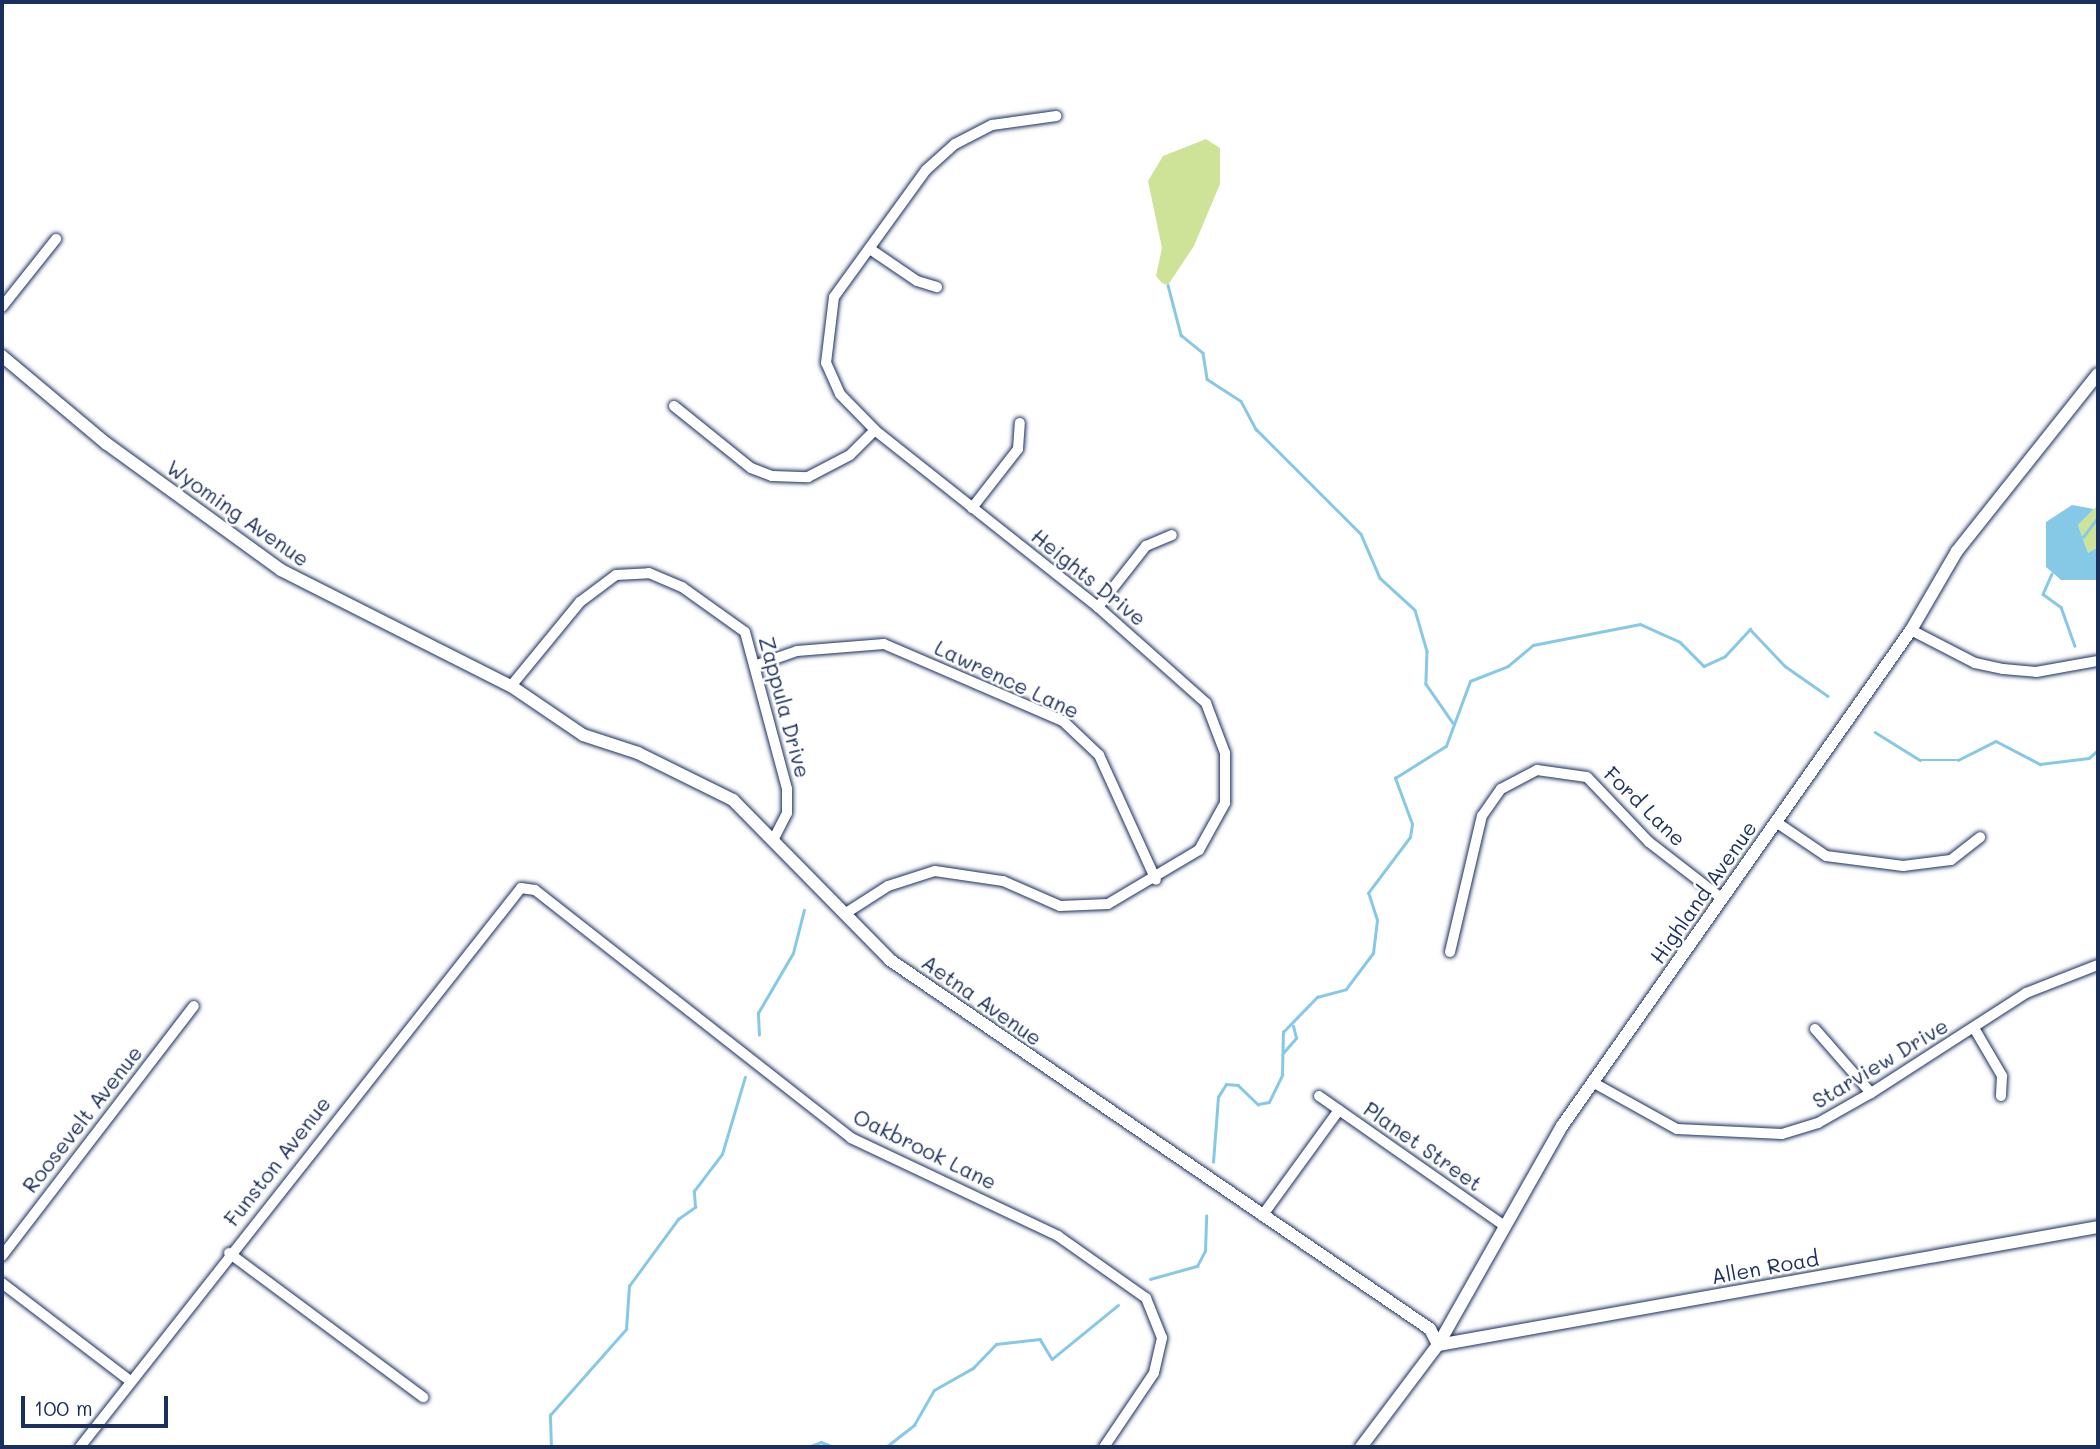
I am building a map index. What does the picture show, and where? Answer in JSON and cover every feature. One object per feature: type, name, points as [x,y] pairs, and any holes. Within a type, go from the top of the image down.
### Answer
[{"type":"street","name":"Heights Drive","points":[[846,913],[888,886],[935,871],[1003,880],[1060,906],[1108,904],[1156,880],[1199,850],[1225,803],[1225,752],[1206,703],[1098,607],[875,429],[840,394],[826,363],[834,297],[926,170],[955,144],[992,125],[1056,116]]},
{"type":"street","points":[[2,307],[56,239]]},
{"type":"street","points":[[870,250],[917,281],[937,287]]},
{"type":"street","name":"Wyoming Avenue","points":[[2,356],[107,444],[281,570],[511,686]]},
{"type":"street","name":"Highland Avenue","points":[[1362,1447],[1438,1345],[1594,1083],[1720,897],[1911,630],[1957,551],[2098,374]]},
{"type":"street","points":[[674,406],[751,468],[772,476],[808,477],[850,455],[875,429]]},
{"type":"street","points":[[972,508],[1018,449],[1020,423]]},
{"type":"street","points":[[1098,607],[1146,546],[1172,535]]},
{"type":"street","name":"Zappula Drive","points":[[511,686],[580,602],[616,575],[638,573],[682,587],[745,632],[757,665],[787,789],[786,813],[775,837]]},
{"type":"street","points":[[1911,630],[1975,663],[2003,669],[2036,672],[2098,662]]},
{"type":"street","name":"Lawrence Lane","points":[[757,665],[797,651],[884,644],[1063,721],[1099,755],[1156,880]]},
{"type":"street","name":"Aetna Avenue","points":[[511,686],[583,735],[708,784],[775,837],[890,960],[1430,1329],[1438,1345]]},
{"type":"street","name":"Ford Lane","points":[[1450,952],[1482,816],[1501,789],[1537,770],[1587,777],[1649,842],[1720,897]]},
{"type":"street","points":[[1776,822],[1826,856],[1903,866],[1951,860],[1980,837]]},
{"type":"street","name":"Oakbrook Lane","points":[[506,899],[521,888],[535,890],[851,1138],[1058,1236],[1146,1298],[1162,1338],[1154,1373],[1104,1447]]},
{"type":"street","name":"Funston Avenue","points":[[80,1447],[506,899]]},
{"type":"street","name":"Starview Drive","points":[[1594,1083],[1677,1129],[1738,1136],[1782,1134],[1818,1124],[2026,993],[2098,965]]},
{"type":"street","name":"Roosevelt Avenue","points":[[2,1256],[194,1006]]},
{"type":"street","points":[[1974,1028],[2001,1076],[2001,1096]]},
{"type":"street","points":[[1815,1029],[1871,1093]]},
{"type":"street","name":"Planet Street","points":[[1319,1097],[1506,1227]]},
{"type":"street","points":[[1262,1216],[1339,1110]]},
{"type":"street","name":"Allen Road","points":[[1438,1345],[2098,1227]]},
{"type":"street","points":[[229,1253],[423,1397]]},
{"type":"street","points":[[2,1283],[130,1381]]},
{"type":"green space","points":[[1206,139],[1220,148],[1220,184],[1194,246],[1168,285],[1156,276],[1162,248],[1148,181],[1163,156]]},
{"type":"green space","points":[[2098,505],[2098,547],[2088,553],[2078,525]]},
{"type":"water","points":[[2072,505],[2094,509],[2078,525],[2088,553],[2098,547],[2098,580],[2061,580],[2046,567],[2046,522]]},
{"type":"waterway","points":[[1168,285],[1181,335],[1203,353],[1207,379],[1241,401],[1256,429],[1361,534],[1380,578],[1415,610],[1427,651],[1426,684],[1453,723]]},
{"type":"waterway","points":[[2083,537],[2098,517]]},
{"type":"waterway","points":[[2052,574],[2043,594],[2061,607],[2075,646]]},
{"type":"waterway","points":[[1213,1162],[1218,1097],[1226,1084],[1238,1085],[1258,1104],[1269,1102],[1282,1075],[1283,1032],[1317,997],[1346,989],[1373,953],[1377,920],[1368,893],[1410,837],[1412,824],[1395,778],[1446,746],[1470,681],[1508,666],[1533,645],[1640,624],[1680,642],[1704,666],[1725,656],[1750,629],[1785,666],[1828,696]]},
{"type":"waterway","points":[[1875,732],[1920,760],[1958,760],[1996,741],[2040,764],[2089,758],[2098,750]]},
{"type":"waterway","points":[[759,1035],[758,1013],[793,953],[804,910]]},
{"type":"waterway","points":[[1283,1053],[1296,1038],[1293,1026]]},
{"type":"waterway","points":[[551,1447],[550,1415],[626,1329],[629,1286],[678,1219],[695,1207],[694,1191],[722,1154],[745,1077]]},
{"type":"waterway","points":[[1150,1279],[1197,1266],[1205,1251],[1206,1216]]},
{"type":"waterway","points":[[886,1447],[914,1425],[934,1390],[973,1368],[996,1344],[1040,1339],[1052,1359],[1118,1305]]},
{"type":"waterway","points":[[808,1447],[821,1442],[834,1447]]}]
